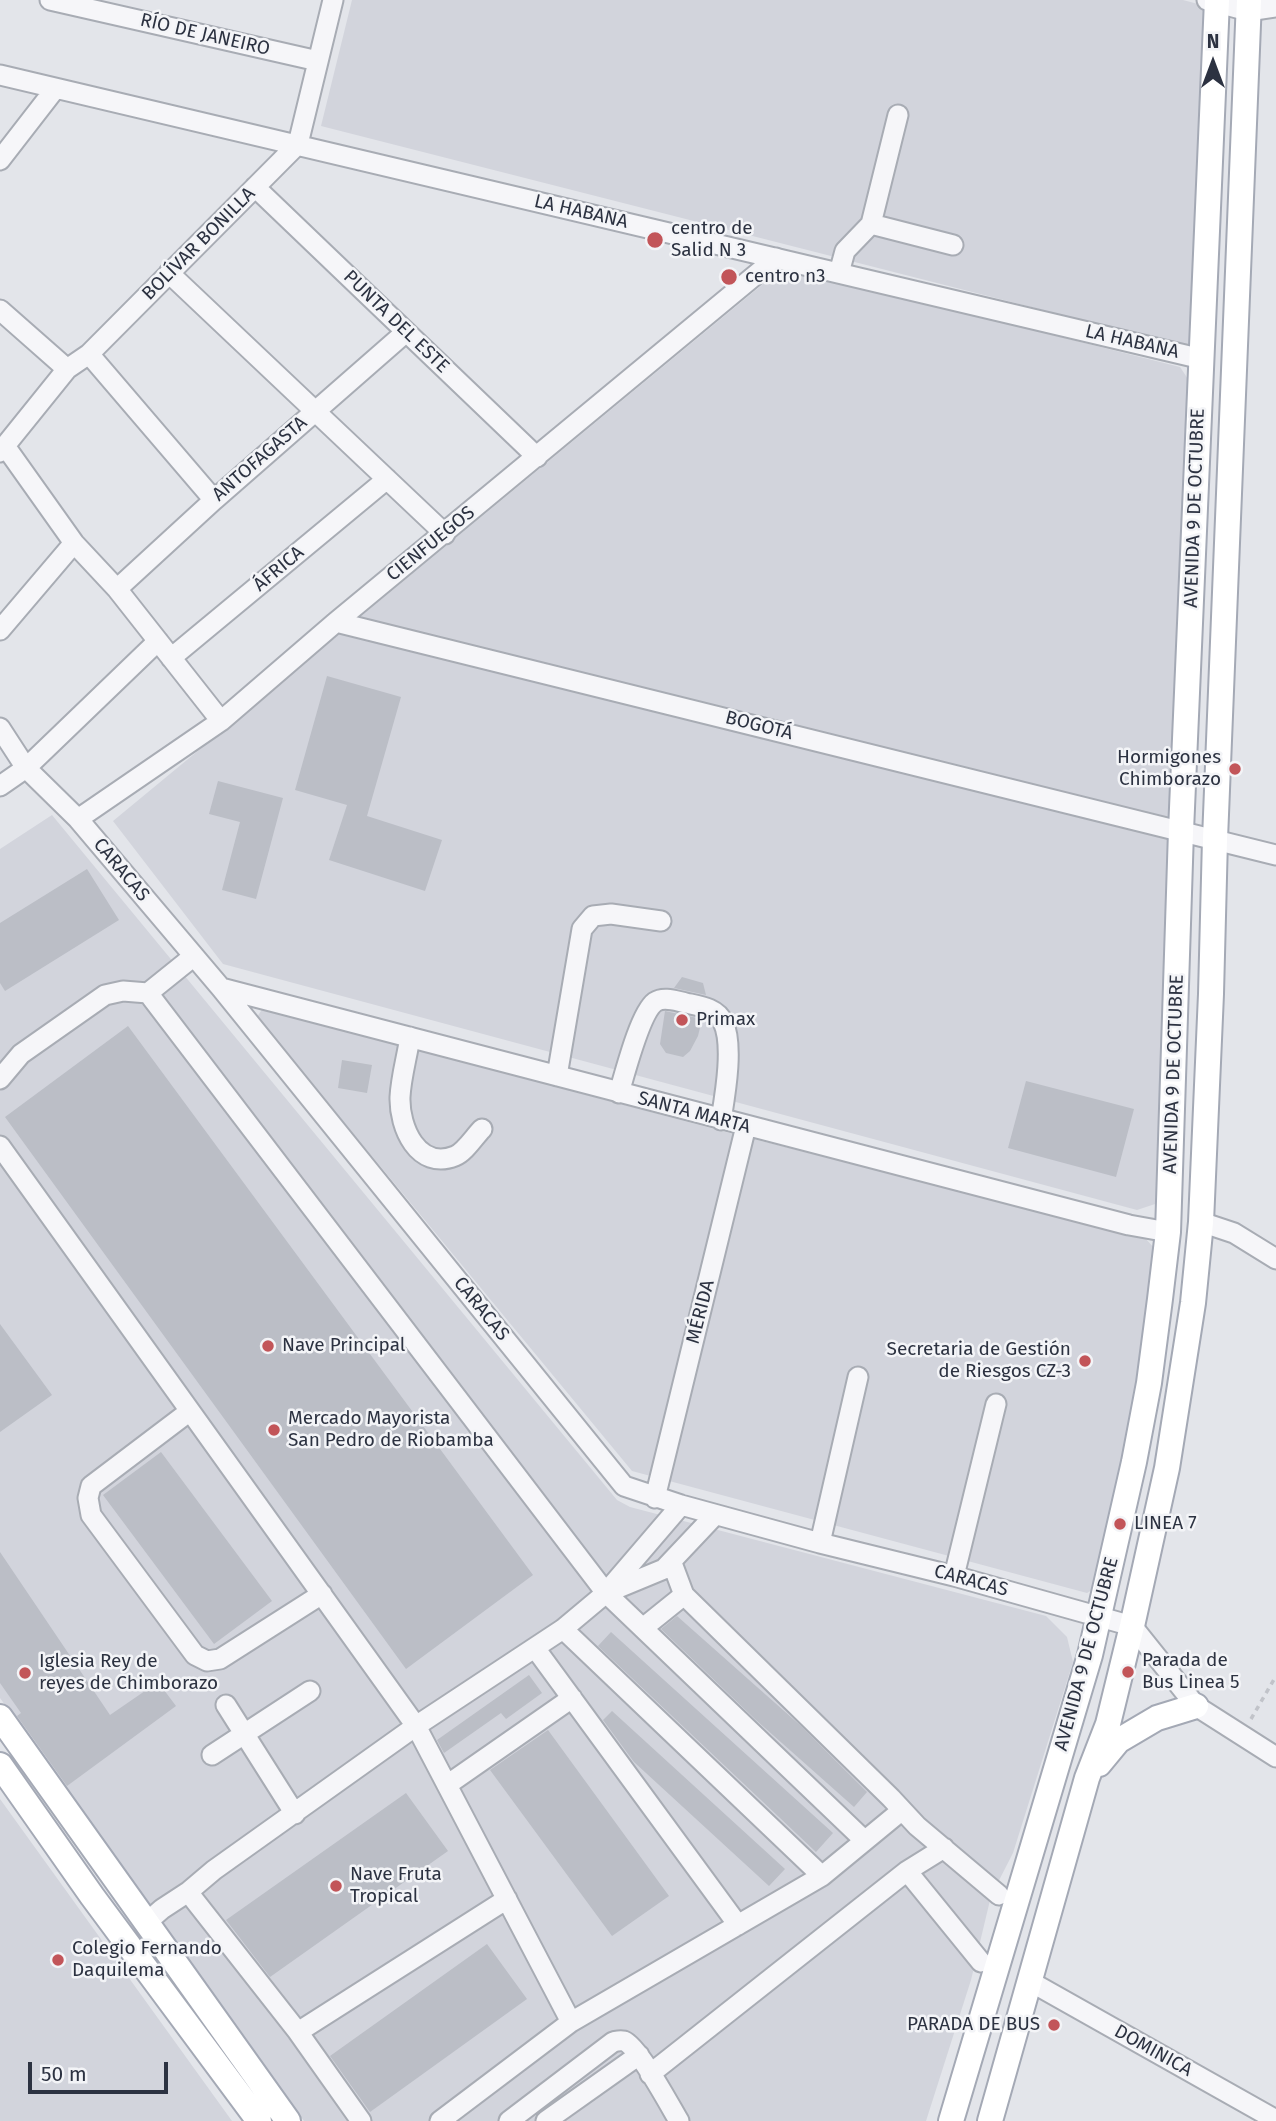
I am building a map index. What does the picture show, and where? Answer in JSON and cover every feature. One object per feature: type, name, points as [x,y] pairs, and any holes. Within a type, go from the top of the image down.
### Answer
[{"type":"main road","name":"AVENIDA 9 DE OCTUBRE","points":[[951,2121],[1076,1704],[1099,1617],[1149,1383],[1168,1232],[1213,1]]},
{"type":"main road","name":"AVENIDA 9 DE OCTUBRE","points":[[990,2121],[1087,1778],[1108,1724],[1167,1468],[1194,1303],[1201,1222],[1211,993],[1249,5]]},
{"type":"main road","points":[[1087,1778],[1118,1741],[1157,1718],[1196,1706]]},
{"type":"main road","points":[[0,1717],[288,2121]]},
{"type":"main road","points":[[0,1765],[92,1896],[259,2121]]},
{"type":"main road","points":[[92,1896],[115,1879]]},
{"type":"street","name":"RÍO DE JANEIRO","points":[[51,0],[318,61]]},
{"type":"street","points":[[298,144],[333,0]]},
{"type":"street","points":[[1271,0],[1276,5]]},
{"type":"street","points":[[1213,1],[1276,5]]},
{"type":"street","name":"LA HABANA","points":[[0,75],[1202,359]]},
{"type":"street","points":[[0,160],[55,89]]},
{"type":"street","points":[[839,273],[845,251],[871,224],[898,115]]},
{"type":"street","name":"BOLÍVAR BONILLA","points":[[2,449],[67,369],[89,354],[298,144]]},
{"type":"street","name":"PUNTA DEL ESTE","points":[[255,187],[537,457]]},
{"type":"street","points":[[871,224],[953,244]]},
{"type":"street","name":"CIENFUEGOS","points":[[78,819],[221,721],[336,622],[776,258]]},
{"type":"street","points":[[169,273],[445,534]]},
{"type":"street","points":[[0,310],[67,369]]},
{"type":"street","name":"ANTOFAGASTA","points":[[117,589],[406,332]]},
{"type":"street","points":[[89,354],[214,500]]},
{"type":"street","points":[[2,449],[74,543],[117,589],[221,721]]},
{"type":"street","name":"ÁFRICA","points":[[171,658],[387,479]]},
{"type":"street","points":[[0,630],[74,543]]},
{"type":"street","name":"BOGOTÁ","points":[[336,622],[1215,839]]},
{"type":"street","points":[[0,786],[26,768],[158,641]]},
{"type":"street","name":"CARACAS","points":[[0,728],[26,768],[78,819],[221,988],[624,1486],[715,1515],[954,1576],[1132,1626]]},
{"type":"street","points":[[1215,839],[1276,855]]},
{"type":"street","points":[[557,1076],[582,929],[593,916],[611,914],[661,921]]},
{"type":"street","points":[[0,1079],[22,1054],[105,995],[123,991],[148,993],[194,956]]},
{"type":"street","name":"SANTA MARTA","points":[[221,988],[721,1120],[1168,1232]]},
{"type":"street","points":[[148,993],[606,1592],[864,1840]]},
{"type":"street","points":[[619,1093],[644,1015],[655,1002],[666,998],[709,1008],[723,1021],[727,1042],[728,1080],[721,1120]]},
{"type":"street","points":[[411,1037],[400,1095],[401,1116],[410,1140],[425,1156],[440,1160],[458,1155],[482,1129]]},
{"type":"street","name":"MÉRIDA","points":[[655,1498],[746,1126]]},
{"type":"street","points":[[0,1146],[416,1726],[571,2022]]},
{"type":"street","points":[[1201,1222],[1234,1233],[1276,1259]]},
{"type":"street","points":[[820,1543],[858,1377]]},
{"type":"street","points":[[954,1576],[996,1404]]},
{"type":"street","points":[[190,1411],[91,1486],[88,1498],[91,1515],[195,1655],[207,1661],[220,1659],[322,1594]]},
{"type":"street","points":[[146,1923],[214,1870],[416,1726],[563,1629],[606,1592],[681,1505]]},
{"type":"street","points":[[606,1592],[664,1569],[715,1515]]},
{"type":"street","points":[[672,1563],[684,1595],[881,1788],[901,1811],[999,1895]]},
{"type":"street","points":[[643,1628],[684,1595]]},
{"type":"street","points":[[1132,1626],[1196,1706],[1276,1757]]},
{"type":"street","points":[[563,1629],[822,1876]]},
{"type":"street","points":[[535,1648],[738,1925]]},
{"type":"street","points":[[212,1755],[310,1691]]},
{"type":"street","points":[[447,1785],[572,1698]]},
{"type":"street","points":[[226,1705],[295,1814]]},
{"type":"street","points":[[440,2121],[571,2022],[822,1876],[901,1811]]},
{"type":"street","points":[[650,2074],[908,1871],[944,1848]]},
{"type":"street","points":[[908,1871],[981,1962]]},
{"type":"street","points":[[188,1892],[298,2032],[361,2121]]},
{"type":"street","points":[[298,2032],[507,1899]]},
{"type":"street","name":"DOMINICA","points":[[1031,1983],[1276,2120]]},
{"type":"street","points":[[509,2121],[613,2042],[627,2042],[639,2054],[679,2121]]},
{"type":"street","points":[[546,2121],[639,2054]]},
{"type":"path","points":[[1241,1736],[1276,1676]]},
{"type":"shaded area","points":[[352,0],[1183,0],[1198,4],[1208,13],[1191,334],[1188,347],[321,126]]},
{"type":"shaded area","points":[[791,269],[1180,367],[1188,379],[1168,847],[1158,1203],[1137,1210],[223,964],[113,821],[774,275]]},
{"type":"shaded area","name":"Mercado Mayorista San Pedro de Riobamba","points":[[52,815],[617,1500],[630,1507],[1046,1616],[1067,1637],[1073,1662],[1013,1853],[991,1896],[971,1980],[926,2121],[304,2121],[0,1698],[0,849]]},
{"type":"shaded area","points":[[263,1008],[718,1130],[1145,1238],[1156,1250],[1124,1475],[1099,1586],[1087,1593],[632,1471],[257,1017]]},
{"type":"shaded area","name":"Colegio Fernando Daquilema","points":[[0,1799],[232,2121],[0,2121]]},
{"type":"building","points":[[327,676],[401,697],[367,816],[442,840],[425,891],[329,860],[347,805],[295,790]]},
{"type":"building","points":[[218,781],[283,798],[256,899],[222,890],[240,822],[209,814]]},
{"type":"building","points":[[87,869],[119,920],[5,991],[0,983],[0,923]]},
{"type":"building","points":[[682,977],[703,983],[706,995],[674,988]]},
{"type":"building","points":[[665,1011],[702,1019],[698,1036],[690,1051],[683,1057],[666,1053],[660,1044]]},
{"type":"building","name":"Nave Principal","points":[[128,1026],[533,1575],[406,1669],[5,1117]]},
{"type":"building","points":[[342,1060],[372,1065],[367,1093],[338,1088]]},
{"type":"building","points":[[1026,1081],[1134,1109],[1116,1177],[1008,1148]]},
{"type":"building","points":[[0,1324],[52,1395],[0,1432]]},
{"type":"building","points":[[161,1452],[272,1601],[214,1644],[103,1495]]},
{"type":"building","points":[[0,1552],[110,1715],[158,1682],[176,1706],[67,1786],[17,1716],[21,1713],[0,1683]]},
{"type":"building","points":[[677,1616],[801,1726],[867,1792],[854,1807],[756,1720],[661,1629]]},
{"type":"building","points":[[611,1632],[833,1833],[816,1852],[598,1646]]},
{"type":"building","points":[[529,1675],[542,1693],[506,1719],[501,1713],[444,1753],[437,1740]]},
{"type":"building","points":[[612,1711],[785,1869],[769,1886],[634,1762],[603,1720]]},
{"type":"building","points":[[548,1730],[669,1896],[612,1936],[490,1770]]},
{"type":"building","name":"Nave Fruta Tropical","points":[[406,1793],[448,1851],[270,1977],[226,1920]]},
{"type":"building","points":[[487,1944],[527,1999],[370,2112],[330,2056]]},
{"type":"place","name":"centro de Salid N 3","points":[[655,240]]},
{"type":"place","name":"centro n3","points":[[729,277]]},
{"type":"place","name":"Hormigones Chimborazo","points":[[1235,769]]},
{"type":"place","name":"Primax","points":[[682,1020]]},
{"type":"place","name":"Nave Principal","points":[[268,1346]]},
{"type":"place","name":"Secretaria de Gestión de Riesgos CZ-3","points":[[1085,1361]]},
{"type":"place","name":"Mercado Mayorista San Pedro de Riobamba","points":[[274,1430]]},
{"type":"place","name":"LINEA 7","points":[[1120,1524]]},
{"type":"place","name":"Parada de Bus Linea 5","points":[[1128,1672]]},
{"type":"place","name":"Iglesia Rey de reyes de Chimborazo","points":[[25,1673]]},
{"type":"place","name":"Nave Fruta Tropical","points":[[336,1886]]},
{"type":"place","name":"Colegio Fernando Daquilema","points":[[58,1960]]},
{"type":"place","name":"PARADA DE BUS","points":[[1054,2025]]}]
